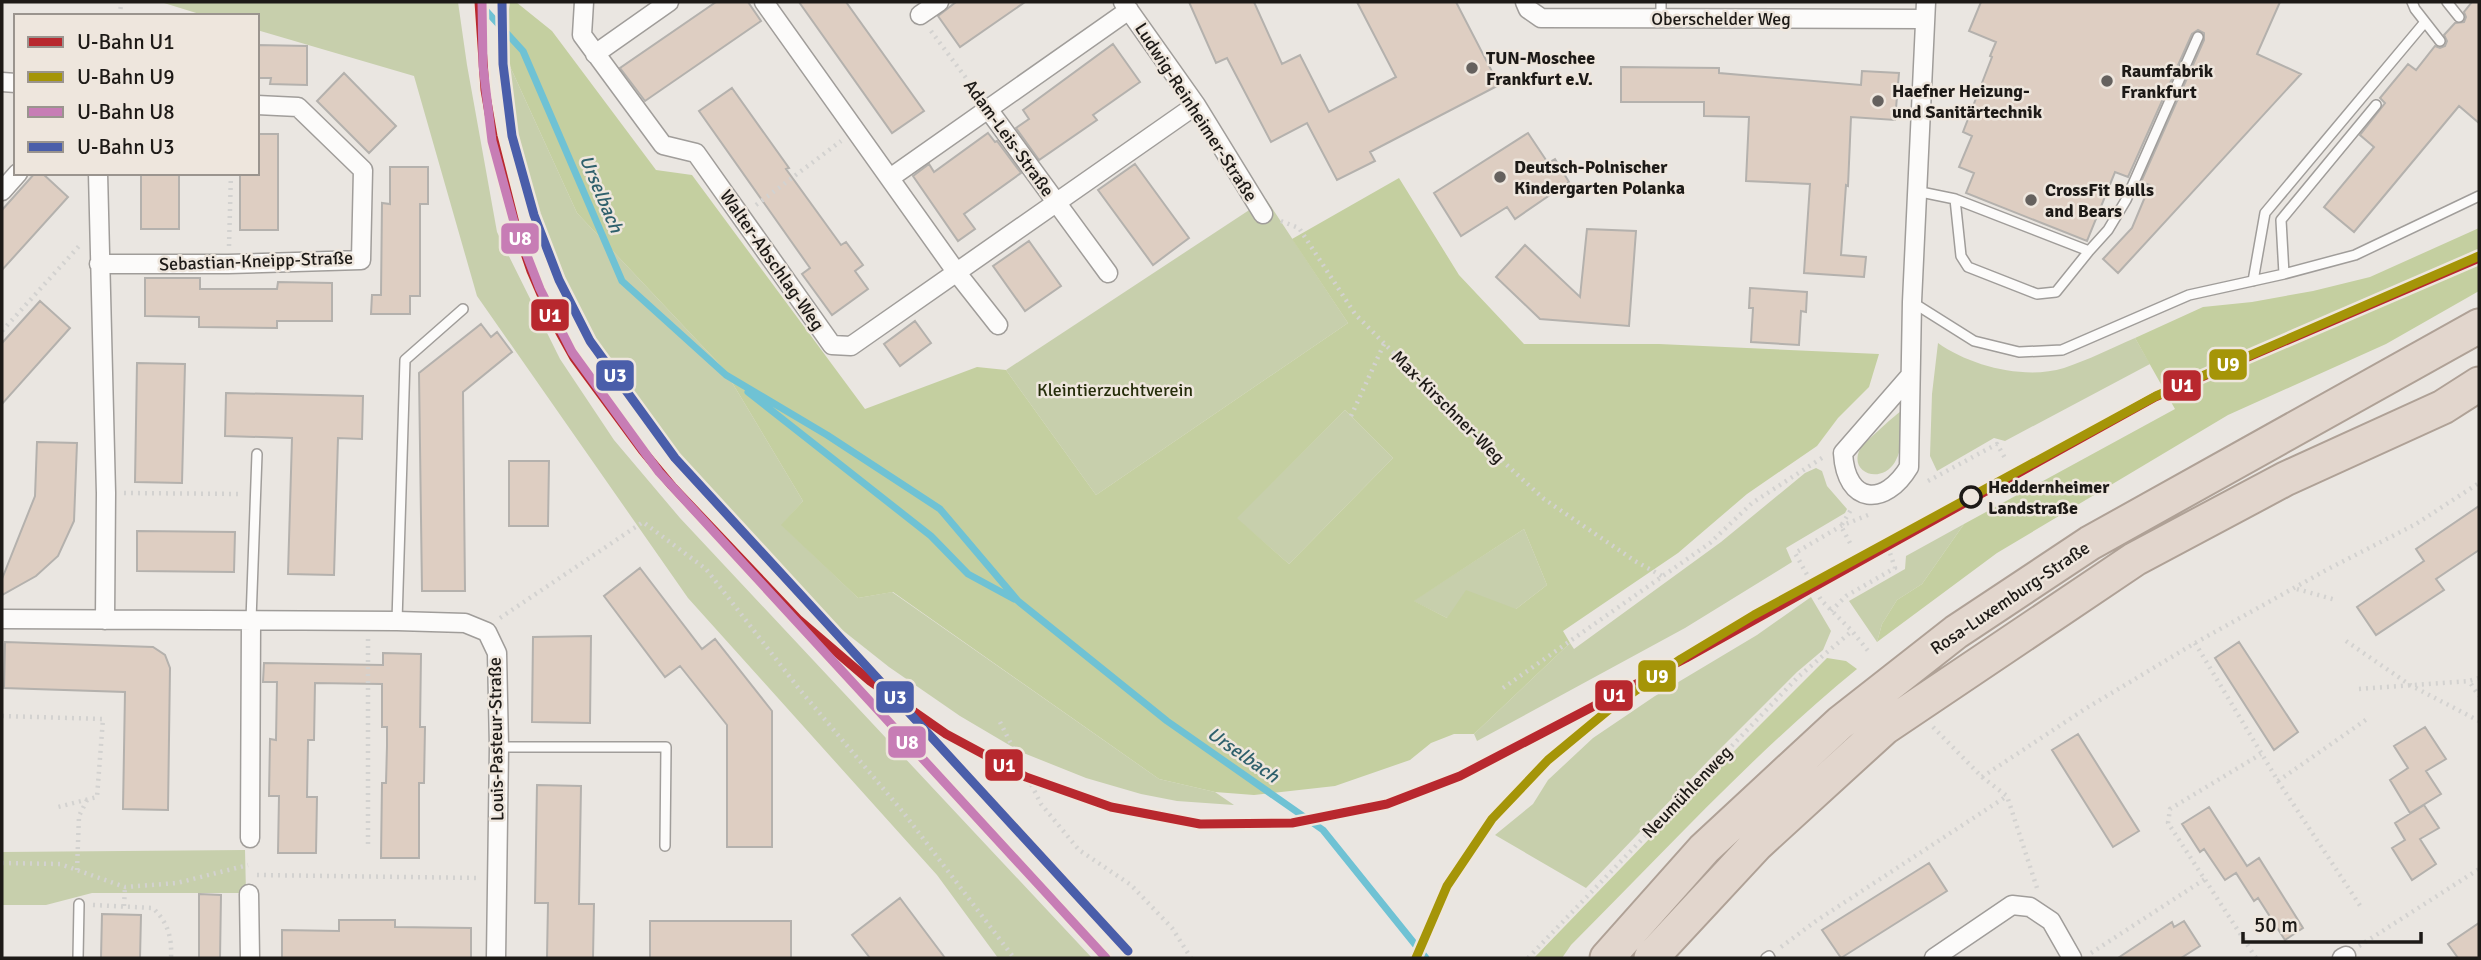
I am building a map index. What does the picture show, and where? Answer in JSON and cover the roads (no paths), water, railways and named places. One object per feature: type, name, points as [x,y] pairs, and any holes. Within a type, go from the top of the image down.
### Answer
[{"type":"highway","points":[[2419,360],[2479,313]]},
{"type":"highway","name":"Rosa-Luxemburg-Straße","points":[[1607,958],[1704,849],[1840,723],[1956,632],[2090,543],[2479,326]]},
{"type":"highway","name":"Rosa-Luxemburg-Straße","points":[[1651,958],[1757,844],[1884,728],[2135,559],[2286,479],[2443,407],[2479,384]]},
{"type":"highway","points":[[2443,407],[2479,390]]},
{"type":"street","name":"Walter-Abschlag-Weg","points":[[584,2],[582,35],[595,54],[663,145],[696,153],[832,345],[851,346],[1058,204],[1196,105]]},
{"type":"street","points":[[595,54],[669,2]]},
{"type":"street","points":[[764,2],[957,273],[998,325]]},
{"type":"street","points":[[920,15],[939,2]]},
{"type":"street","name":"Oberschelder Weg","points":[[1525,2],[1528,9],[1541,18],[1661,10],[1925,10]]},
{"type":"street","name":"Ludwig-Reinheimer-Straße","points":[[890,178],[1126,6],[1196,105],[1263,214]]},
{"type":"street","points":[[1910,376],[1843,453],[1844,472],[1851,486],[1865,495],[1884,492],[1900,481],[1909,467],[1912,302],[1925,10]]},
{"type":"street","name":"Sebastian-Kneipp-Straße","points":[[99,264],[361,260],[363,170],[298,107],[259,105]]},
{"type":"street","name":"Adam-Leis-Straße","points":[[988,109],[1108,273]]},
{"type":"street","points":[[2,191],[16,175]]},
{"type":"street","points":[[98,175],[106,493],[105,620]]},
{"type":"street","name":"Louis-Pasteur-Straße","points":[[2,618],[397,621],[465,623],[487,632],[497,653],[499,747],[496,958]]},
{"type":"street","points":[[250,838],[251,621]]},
{"type":"street","points":[[249,894],[250,958]]},
{"type":"street","points":[[1934,958],[2012,905],[2030,907],[2051,920],[2080,957]]},
{"type":"lane","points":[[2412,2],[2440,41]]},
{"type":"lane","points":[[2447,2],[2459,17]]},
{"type":"lane","points":[[2253,281],[2265,213],[2425,22]]},
{"type":"lane","points":[[1955,199],[1961,256],[1968,267],[2037,294],[2056,292],[2108,230],[2126,200],[2198,37]]},
{"type":"lane","points":[[2284,274],[2281,220],[2376,105]]},
{"type":"lane","points":[[1916,191],[1955,199],[2089,251]]},
{"type":"lane","points":[[1912,302],[1974,341],[2019,352],[2062,349],[2189,295],[2356,255],[2479,196]]},
{"type":"lane","points":[[397,621],[405,360],[463,309]]},
{"type":"lane","points":[[251,621],[257,454]]},
{"type":"lane","points":[[499,747],[666,747],[665,846]]},
{"type":"lane","points":[[78,958],[79,904]]},
{"type":"waterway","name":"Urselbach","points":[[478,2],[523,51],[622,281],[726,375],[827,435],[940,509],[1018,601],[1167,721],[1323,830],[1426,958]]},
{"type":"waterway","name":"Urselbach","points":[[748,392],[931,536],[968,574],[1014,599]]},
{"type":"metro line","name":"U1","points":[[479,2],[485,90],[493,136],[516,227],[531,271],[549,313],[574,358],[672,486],[799,620],[870,681],[946,734],[1026,777],[1111,807],[1200,824],[1292,823],[1387,804],[1460,776],[1686,658],[2155,397],[2479,258]]},
{"type":"metro line","name":"U8","points":[[482,2],[483,66],[492,141],[514,222],[540,289],[572,352],[659,472],[1106,958]]},
{"type":"metro line","name":"U3","points":[[502,2],[503,64],[512,136],[534,215],[559,280],[590,341],[675,458],[1128,951]]},
{"type":"metro line","name":"U9","points":[[1416,958],[1447,886],[1492,819],[1548,760],[1612,707],[1681,659],[1754,615],[2156,396],[2479,256]]},
{"type":"place","name":"TUN-Moschee Frankfurt e.V.","points":[[1472,68]]},
{"type":"place","name":"Raumfabrik Frankfurt","points":[[2107,81]]},
{"type":"place","name":"Haefner Heizung- und Sanitärtechnik","points":[[1878,101]]},
{"type":"place","name":"Deutsch-Polnischer Kindergarten Polanka","points":[[1500,177]]},
{"type":"place","name":"CrossFit Bulls and Bears","points":[[2031,200]]},
{"type":"place","name":"Heddernheimer Landstraße","points":[[1971,497]]},
{"type":"park label","name":"Kleintierzuchtverein","points":[[1115,390]]}]
